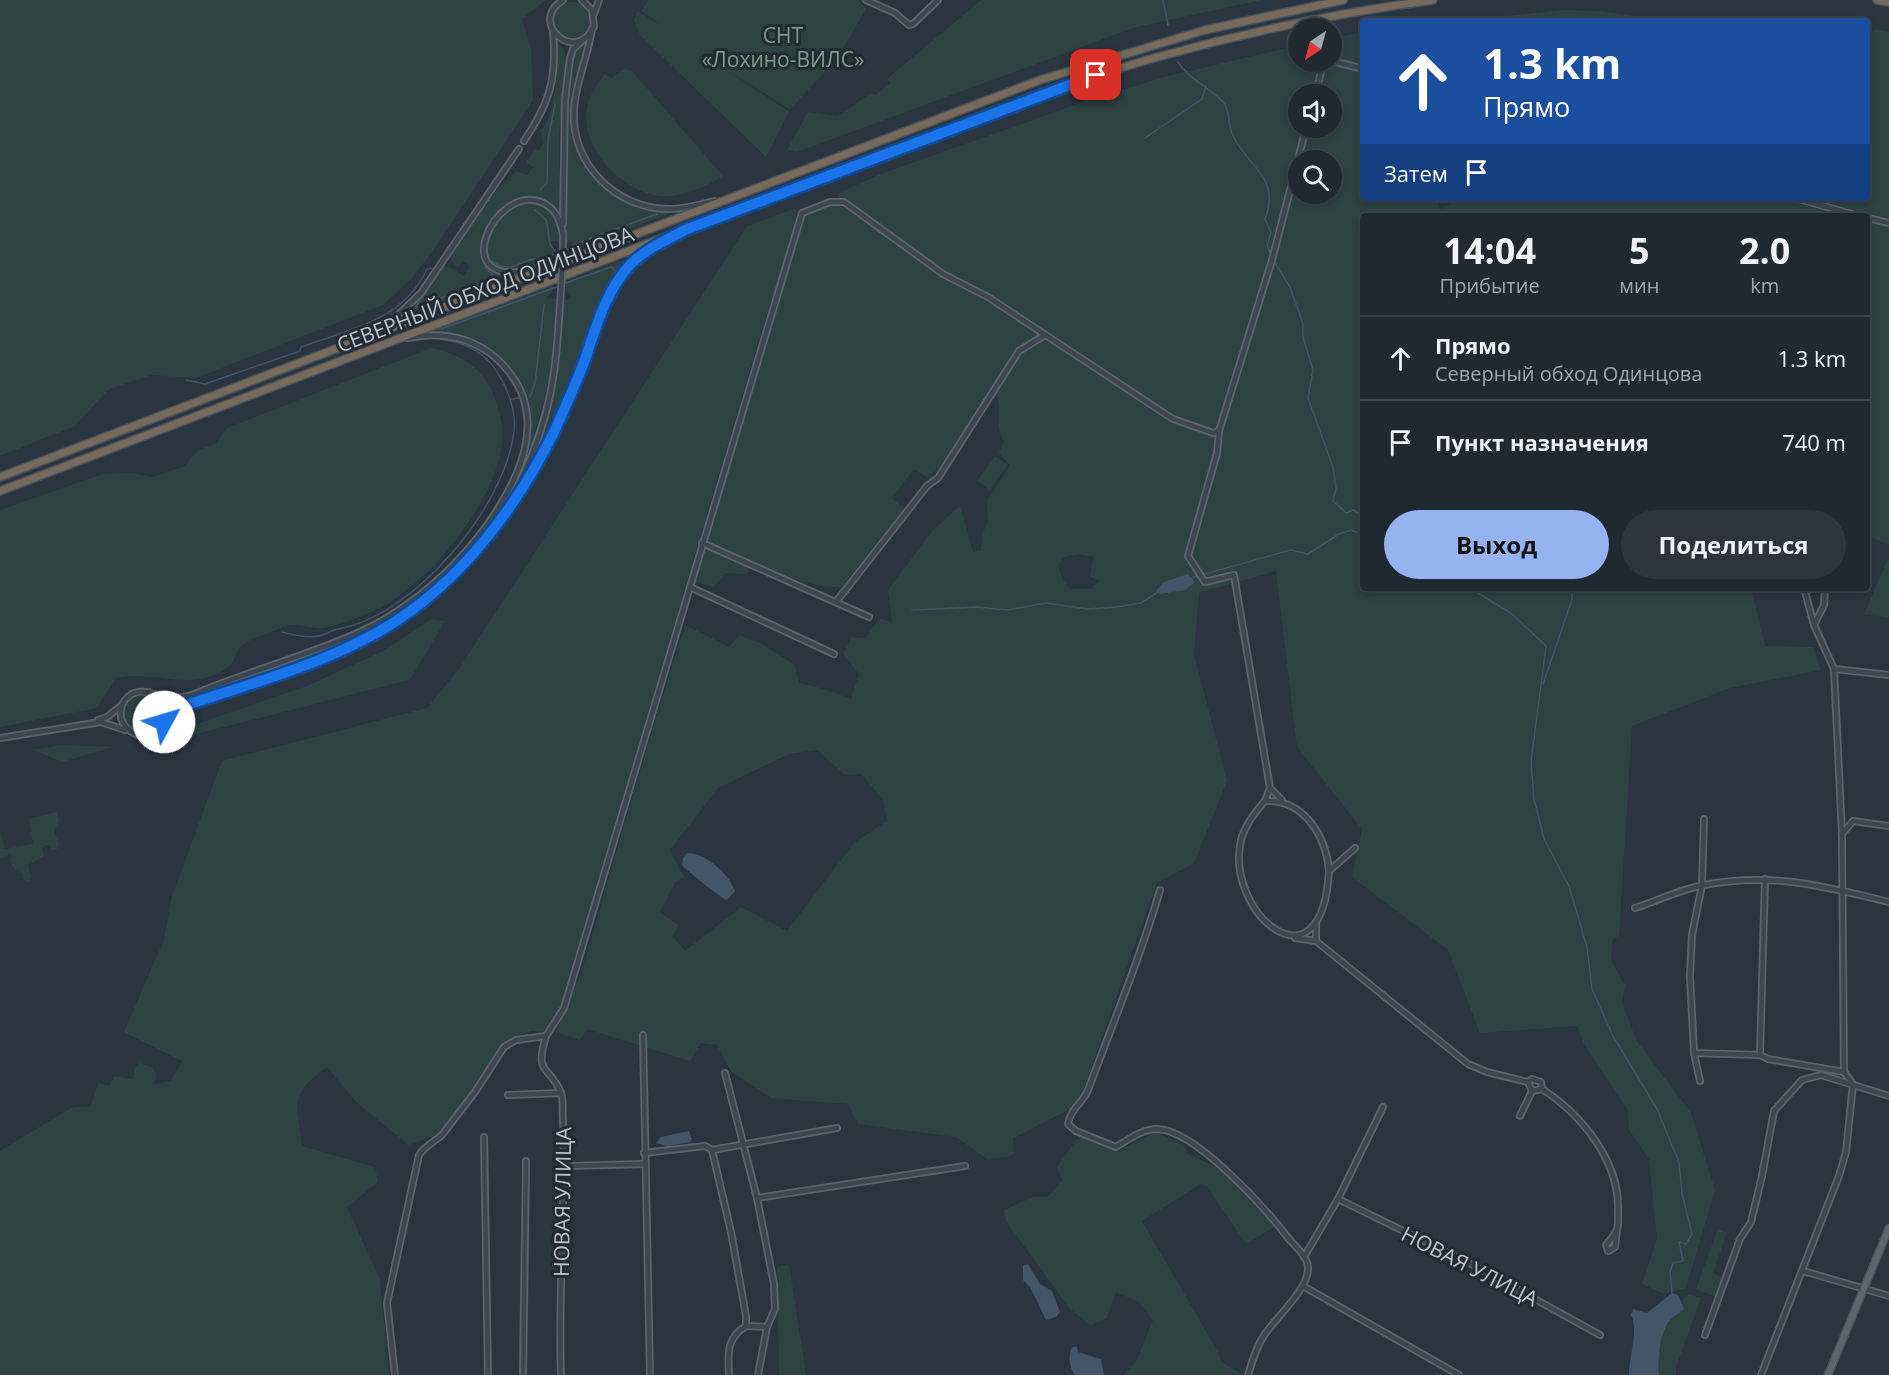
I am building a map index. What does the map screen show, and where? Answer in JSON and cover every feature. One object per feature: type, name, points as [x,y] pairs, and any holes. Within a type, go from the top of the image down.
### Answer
[{"type":"highway","name":"СЕВЕРНЫЙ ОБХОД ОДИНЦОВА","points":[[0,477],[1092,62],[1205,30],[1343,0]]},
{"type":"highway","name":"СЕВЕРНЫЙ ОБХОД ОДИНЦОВА","points":[[0,491],[1096,75],[1272,27],[1433,0]]},
{"type":"highway","points":[[1877,0],[1889,2]]},
{"type":"main road","points":[[1828,1375],[1862,1288],[1889,1228]]},
{"type":"street","points":[[524,141],[549,99],[554,66],[554,32],[551,14],[563,0]]},
{"type":"street","points":[[582,0],[594,14]]},
{"type":"street","points":[[599,0],[574,102],[574,125],[582,155],[597,177],[629,200],[653,208],[687,208],[735,197]]},
{"type":"street","points":[[866,0],[895,13],[909,25],[913,24],[938,0]]},
{"type":"street","points":[[500,519],[528,466],[543,424],[553,376],[563,250],[562,185],[565,100],[573,49],[592,30]]},
{"type":"street","points":[[554,32],[565,41],[582,40]]},
{"type":"street","points":[[1342,64],[1360,68]]},
{"type":"street","points":[[1303,138],[1272,260],[1219,431],[1217,453],[1188,556],[1205,582],[1234,575],[1269,788],[1265,801],[1252,816],[1241,840],[1240,864],[1248,894],[1258,914],[1276,932],[1293,938],[1316,941],[1468,1064],[1487,1072],[1528,1082],[1538,1080],[1542,1089],[1563,1102],[1593,1136],[1611,1171],[1618,1201],[1617,1228]]},
{"type":"street","points":[[360,340],[398,315],[421,293],[519,149]]},
{"type":"street","points":[[558,264],[524,272],[503,273],[488,264],[483,246],[487,235],[506,208],[524,199],[538,200],[554,210],[560,220],[563,234]]},
{"type":"street","points":[[1806,201],[1848,213]]},
{"type":"street","points":[[561,1093],[541,1065],[540,1057],[546,1036],[564,1008],[579,966],[702,543],[802,213],[830,202],[844,202],[943,274],[988,297],[1173,419],[1213,433],[1219,431]]},
{"type":"street","points":[[1870,218],[1889,223]]},
{"type":"street","points":[[0,738],[85,724],[108,723],[133,734],[147,735],[162,725],[179,708],[325,657],[390,625],[448,580],[482,543],[500,519],[521,490],[553,434],[616,282],[646,252],[685,230]]},
{"type":"street","points":[[836,602],[927,486],[938,478],[1019,351],[1045,334]]},
{"type":"street","points":[[192,695],[362,631],[398,610],[450,567],[474,541],[504,498],[523,460],[529,430],[524,399],[511,374],[486,349],[457,337],[435,335],[393,341]]},
{"type":"street","points":[[702,543],[869,617]]},
{"type":"street","points":[[690,587],[834,654]]},
{"type":"street","points":[[1761,1375],[1803,1271],[1846,1152],[1853,1084],[1844,1072],[1842,834],[1834,669],[1814,625],[1805,591]]},
{"type":"street","points":[[1814,625],[1824,605],[1825,591]]},
{"type":"street","points":[[1834,669],[1889,675]]},
{"type":"street","points":[[85,724],[107,717],[135,693],[149,692],[170,698],[246,684]]},
{"type":"street","points":[[149,692],[159,698],[164,707],[162,725]]},
{"type":"street","points":[[126,699],[121,716],[125,726],[133,734]]},
{"type":"street","points":[[1269,788],[1282,800],[1303,813],[1320,835],[1328,852],[1328,890],[1316,925],[1316,941]]},
{"type":"street","points":[[1265,801],[1282,800]]},
{"type":"street","points":[[1700,1081],[1694,1053],[1690,976],[1692,935],[1702,885],[1704,819]]},
{"type":"street","points":[[1842,834],[1852,821],[1889,826]]},
{"type":"street","points":[[1329,872],[1355,848]]},
{"type":"street","points":[[1328,852],[1342,858]]},
{"type":"street","points":[[1760,1055],[1766,879]]},
{"type":"street","points":[[1635,908],[1702,885],[1766,879],[1823,885],[1889,902]]},
{"type":"street","points":[[1161,890],[1140,956],[1086,1095],[1069,1115],[1068,1124],[1076,1131],[1116,1147],[1142,1132],[1156,1129],[1176,1135],[1206,1154],[1235,1179],[1271,1215],[1304,1257],[1308,1271],[1303,1286],[1261,1340],[1248,1375]]},
{"type":"street","points":[[1293,938],[1316,925]]},
{"type":"street","points":[[643,1035],[644,1153],[649,1229],[650,1375]]},
{"type":"street","points":[[395,1375],[387,1303],[419,1155],[426,1145],[442,1135],[475,1092],[504,1047],[516,1040],[546,1036]]},
{"type":"street","points":[[1694,1053],[1760,1055],[1768,1059],[1844,1072]]},
{"type":"street","points":[[725,1073],[757,1198],[774,1284],[775,1309],[767,1327],[758,1375]]},
{"type":"street","points":[[1705,1335],[1740,1239],[1750,1222],[1762,1176],[1774,1111],[1802,1080],[1821,1075],[1889,1096]]},
{"type":"street","points":[[1520,1116],[1532,1091],[1528,1082]]},
{"type":"street","points":[[1532,1091],[1542,1089]]},
{"type":"street","points":[[508,1095],[561,1093]]},
{"type":"street","name":"НОВАЯ УЛИЦА","points":[[561,1093],[565,1166],[559,1331],[561,1375]]},
{"type":"street","points":[[1304,1257],[1338,1199],[1383,1107]]},
{"type":"street","points":[[644,1153],[705,1146],[712,1150],[837,1128]]},
{"type":"street","points":[[484,1137],[488,1375]]},
{"type":"street","points":[[712,1150],[731,1232],[746,1326]]},
{"type":"street","points":[[523,1375],[526,1161]]},
{"type":"street","points":[[565,1166],[645,1164]]},
{"type":"street","points":[[757,1198],[965,1166]]},
{"type":"street","name":"НОВАЯ УЛИЦА","points":[[1338,1199],[1477,1267],[1600,1335]]},
{"type":"street","points":[[1803,1271],[1889,1296]]},
{"type":"street","points":[[1303,1286],[1459,1375]]},
{"type":"street","points":[[729,1375],[729,1342],[733,1335],[746,1326],[767,1327]]},
{"type":"green space","points":[[0,0],[546,0],[522,19],[531,49],[533,100],[429,256],[410,280],[383,305],[196,378],[151,375],[109,389],[75,426],[0,456]]},
{"type":"green space","name":"СНТ «Лохино-ВИЛС»","points":[[649,0],[858,0],[866,9],[838,57],[790,110],[717,64],[789,111],[766,157],[640,35],[634,19],[638,11],[663,27],[641,11]]},
{"type":"green space","points":[[981,0],[1261,0],[1133,28],[797,152],[787,150],[808,112],[838,116],[871,93],[876,95],[890,83],[887,79]]},
{"type":"green space","points":[[572,2],[584,8],[590,20],[584,32],[572,38],[560,32],[554,20],[560,8]]},
{"type":"green space","points":[[1563,10],[1599,11],[1649,18],[1488,18]]},
{"type":"green space","points":[[1876,29],[1889,32],[1889,545],[1870,537],[1870,213],[1360,213],[1360,591],[1752,591],[1765,646],[1813,647],[1821,670],[1730,688],[1632,726],[1619,935],[1612,941],[1611,961],[1625,985],[1622,1002],[1636,1040],[1691,1113],[1715,1190],[1686,1288],[1664,1294],[1642,1284],[1657,1239],[1649,1159],[1629,1130],[1628,1111],[1584,1044],[1577,1026],[1480,1033],[1448,950],[1352,877],[1362,829],[1297,747],[1276,571],[1199,593],[1194,654],[1227,781],[1194,863],[1157,883],[1078,1105],[1013,1138],[1014,1153],[1008,1157],[987,1159],[956,1137],[858,1124],[848,1104],[772,1098],[731,1072],[717,1045],[701,1043],[690,1061],[587,1029],[580,1040],[555,1032],[565,1013],[588,952],[638,777],[685,625],[729,647],[739,635],[760,643],[795,665],[799,683],[851,699],[859,674],[843,654],[852,637],[866,638],[879,618],[892,622],[888,590],[933,530],[960,506],[973,552],[981,551],[982,534],[988,522],[987,501],[1010,465],[999,453],[1004,441],[1000,431],[997,397],[990,394],[939,468],[928,478],[914,469],[892,498],[904,509],[842,587],[808,583],[755,563],[747,574],[725,573],[714,587],[694,582],[775,313],[798,224],[762,329],[560,1009],[543,1032],[532,1031],[505,1040],[473,1090],[438,1134],[409,1145],[357,1103],[327,1067],[306,1085],[298,1101],[302,1146],[375,1167],[378,1182],[347,1207],[380,1280],[389,1375],[0,1375],[0,1151],[71,1108],[91,1106],[98,1083],[110,1086],[114,1076],[133,1079],[135,1068],[139,1063],[152,1067],[156,1074],[155,1084],[171,1081],[182,1061],[124,1032],[164,940],[171,899],[222,761],[427,708],[459,669],[747,226],[794,209],[802,213],[830,203],[836,206],[839,193],[878,175],[1086,101],[1164,77],[1288,48],[1288,72],[1342,72],[1342,36],[1360,33],[1360,201],[1439,201],[1440,209],[1455,201],[1870,201],[1870,32]],"holes":[[[1078,554],[1093,557],[1090,577],[1100,581],[1091,589],[1070,589],[1062,578],[1058,566],[1064,557]],[[817,750],[845,775],[861,774],[883,799],[887,821],[854,843],[787,931],[741,907],[685,951],[672,936],[679,926],[660,912],[675,882],[684,877],[670,850],[718,788],[789,754]]]},
{"type":"green space","points":[[557,43],[564,49],[566,58],[559,138],[560,213],[548,203],[533,197],[512,202],[502,209],[486,229],[481,252],[486,265],[506,277],[399,317],[417,301],[442,267],[448,266],[464,276],[470,266],[463,261],[458,268],[452,263],[451,253],[497,190],[516,171],[527,175],[533,167],[526,162],[535,149],[538,151],[543,144],[541,131],[549,117],[556,85]]},
{"type":"green space","points":[[584,44],[587,48],[571,107],[573,136],[579,155],[602,186],[618,197],[636,206],[675,211],[568,253],[573,242],[566,242],[565,135],[573,55]]},
{"type":"green space","points":[[624,69],[631,70],[723,176],[690,192],[663,196],[639,190],[612,171],[592,144],[587,129],[586,114],[591,95],[604,74],[612,78]]},
{"type":"green space","points":[[527,202],[543,206],[553,214],[560,234],[560,242],[548,241],[557,253],[549,256],[550,260],[525,269],[510,271],[496,269],[489,262],[486,252],[495,227],[515,207]]},
{"type":"green space","points":[[638,254],[621,272],[609,291],[564,406],[538,453],[557,377],[564,300],[571,298],[566,291],[566,282]]},
{"type":"green space","points":[[553,286],[554,290],[546,298],[557,299],[550,375],[530,452],[527,451],[530,427],[527,404],[519,384],[507,366],[490,352],[471,341],[449,335],[425,333]]},
{"type":"green space","points":[[431,348],[459,357],[479,372],[486,381],[501,420],[502,445],[495,472],[483,499],[466,527],[446,552],[403,594],[382,607],[336,625],[323,628],[288,625],[250,640],[239,648],[230,666],[209,677],[195,680],[138,676],[116,678],[97,708],[0,727],[0,510],[103,474],[133,473],[152,477],[185,466],[198,450],[216,444],[227,428]]},
{"type":"green space","points":[[995,456],[1008,465],[990,490],[977,481]]},
{"type":"green space","points":[[1889,557],[1889,618],[1864,614]]},
{"type":"green space","points":[[431,619],[445,621],[410,680],[187,736],[191,726],[307,686],[383,651]]},
{"type":"green space","points":[[142,696],[154,701],[159,713],[154,725],[142,730],[130,725],[125,713],[130,701]]},
{"type":"green space","points":[[60,745],[113,747],[62,762],[34,750]]},
{"type":"green space","points":[[57,812],[59,820],[54,832],[59,843],[57,849],[51,851],[51,845],[45,845],[42,850],[44,856],[28,865],[31,877],[28,882],[23,879],[22,873],[16,871],[10,861],[11,854],[0,859],[0,829],[5,849],[33,844],[29,819]]},
{"type":"green space","points":[[1156,1132],[1184,1145],[1188,1154],[1222,1170],[1276,1226],[1246,1244],[1207,1186],[1201,1184],[1142,1221],[1218,1352],[1221,1362],[1243,1375],[1123,1375],[1136,1362],[1153,1320],[1139,1302],[1116,1292],[1107,1318],[1090,1325],[1070,1309],[1006,1221],[1004,1210],[1033,1197],[1049,1196],[1062,1180],[1057,1167],[1079,1136],[1118,1151]]},
{"type":"green space","points":[[1718,1229],[1727,1233],[1713,1273],[1723,1277],[1716,1297],[1696,1289]]},
{"type":"green space","points":[[789,1264],[806,1375],[779,1375],[777,1267]]},
{"type":"green space","points":[[1689,1294],[1701,1298],[1676,1367],[1676,1375],[1659,1375],[1659,1355],[1663,1334],[1669,1323],[1683,1309],[1681,1301]]},
{"type":"water","points":[[1188,574],[1195,582],[1185,590],[1160,594],[1156,591],[1164,582]]},
{"type":"water","points":[[687,853],[709,860],[728,878],[735,891],[727,900],[682,865]]},
{"type":"water","points":[[689,1131],[692,1140],[690,1142],[667,1146],[656,1143],[661,1137]]},
{"type":"water","points":[[1028,1264],[1040,1284],[1052,1291],[1060,1312],[1056,1317],[1046,1320],[1030,1287],[1023,1280],[1023,1266]]},
{"type":"water","points":[[1672,1293],[1678,1295],[1684,1309],[1669,1322],[1663,1334],[1659,1355],[1659,1375],[1629,1375],[1634,1335],[1631,1315],[1633,1309],[1647,1313]]},
{"type":"water","points":[[1072,1347],[1077,1347],[1078,1352],[1101,1359],[1104,1375],[1075,1375],[1070,1361]]},
{"type":"waterway","points":[[1163,0],[1168,25]]},
{"type":"waterway","points":[[1178,62],[1188,74],[1223,102],[1227,109],[1232,133],[1265,182],[1269,192],[1265,219],[1271,232],[1267,246],[1271,254]]},
{"type":"waterway","points":[[1145,138],[1202,99],[1206,86]]},
{"type":"waterway","points":[[540,190],[547,183],[548,140],[555,104]]},
{"type":"waterway","points":[[535,210],[546,220],[551,246],[557,253]]},
{"type":"waterway","points":[[565,251],[573,245],[657,214]]},
{"type":"waterway","points":[[492,261],[501,266],[510,267],[561,253]]},
{"type":"waterway","points":[[1274,261],[1290,287],[1303,324],[1303,337],[1313,370],[1308,398],[1333,467],[1336,489],[1333,501],[1346,513],[1353,510],[1360,514]]},
{"type":"waterway","points":[[438,274],[415,308],[495,277],[485,267]]},
{"type":"waterway","points":[[563,284],[611,267],[617,272]]},
{"type":"waterway","points":[[186,380],[205,384],[300,351],[301,347],[373,321],[404,301],[417,287],[427,269],[432,268]]},
{"type":"waterway","points":[[441,329],[559,286]]},
{"type":"waterway","points":[[530,397],[535,383],[544,305]]},
{"type":"waterway","points":[[282,632],[313,637],[321,635],[367,620],[396,603],[425,581],[451,554],[474,524],[493,493],[507,461],[514,431],[514,416],[509,395],[494,367],[481,354],[458,343],[440,339]]},
{"type":"waterway","points":[[511,399],[519,398]]},
{"type":"waterway","points":[[1190,578],[1291,550],[1308,554],[1339,534],[1351,530],[1360,533]]},
{"type":"waterway","points":[[1475,591],[1512,614],[1546,646],[1531,762],[1534,799],[1544,839],[1569,886],[1587,947],[1592,989],[1613,1036],[1657,1109],[1679,1162],[1682,1193],[1692,1234],[1686,1244],[1679,1242],[1683,1261],[1673,1263],[1670,1272],[1672,1293]]},
{"type":"waterway","points":[[1543,684],[1572,600],[1572,591]]},
{"type":"waterway","points":[[912,610],[977,607],[1007,610],[1046,603],[1087,609],[1117,607],[1141,603],[1158,592]]},
{"type":"route","points":[[164,722],[162,725],[179,708],[325,657],[366,639],[411,611],[448,580],[482,543],[521,490],[566,406],[610,292],[630,265],[646,252],[685,230],[1045,92],[1096,75]]}]
